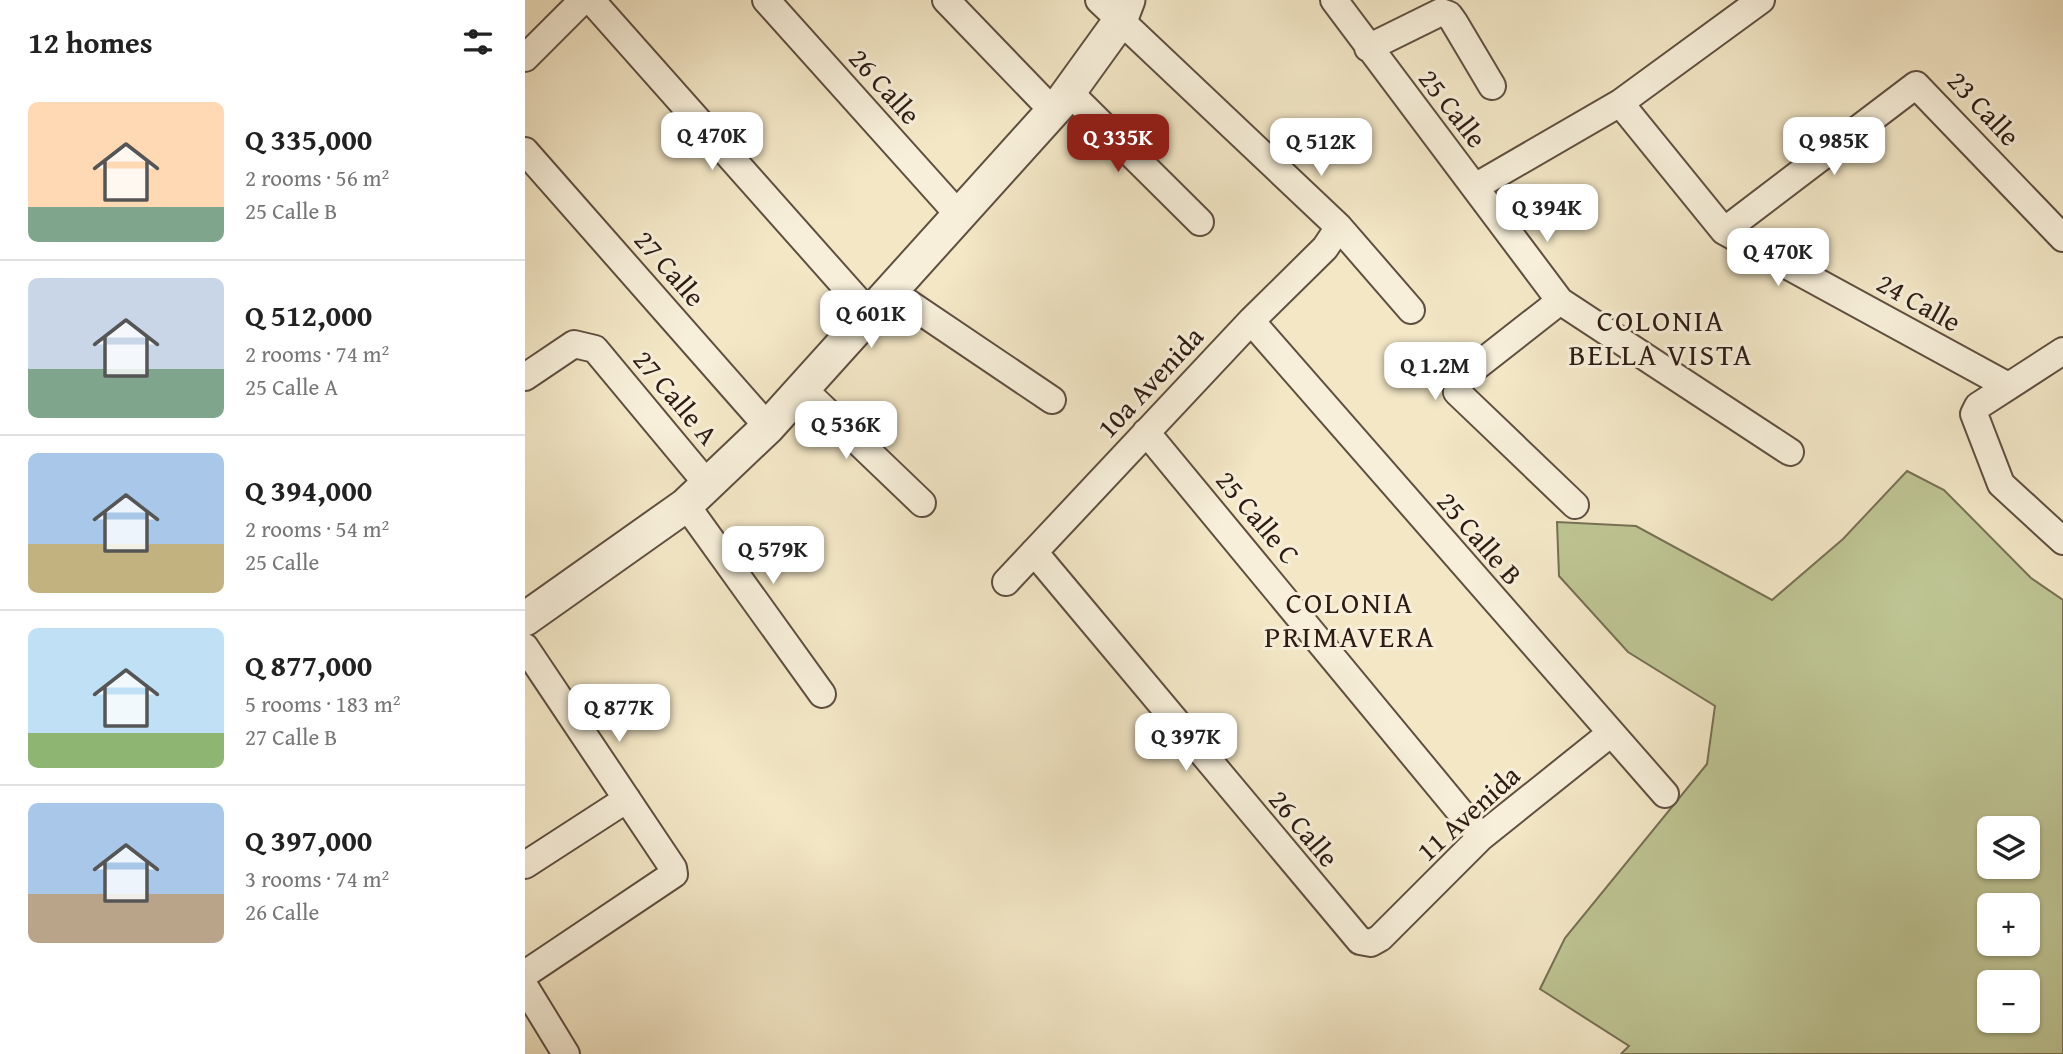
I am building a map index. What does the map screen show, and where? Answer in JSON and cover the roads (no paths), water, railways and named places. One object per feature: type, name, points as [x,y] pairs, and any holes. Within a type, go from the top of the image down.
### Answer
[{"type":"street","points":[[525,58],[583,0]]},
{"type":"street","points":[[591,0],[879,301],[1052,400]]},
{"type":"street","name":"26 Calle","points":[[766,0],[958,214]]},
{"type":"street","points":[[946,0],[1200,222]]},
{"type":"street","name":"25 Calle","points":[[1334,0],[1367,48],[1560,301],[1790,453]]},
{"type":"street","points":[[1475,187],[1620,103],[1761,0]]},
{"type":"street","points":[[525,619],[697,495],[768,427],[1061,102],[1116,7],[1339,227],[1411,310]]},
{"type":"street","points":[[1367,48],[1441,12],[1449,15],[1492,86]]},
{"type":"street","name":"23 Calle","points":[[1724,231],[1916,85],[2063,237]]},
{"type":"street","name":"24 Calle","points":[[1620,103],[1724,231],[2008,387]]},
{"type":"street","name":"27 Calle","points":[[525,151],[768,427]]},
{"type":"street","name":"10a Avenida","points":[[1006,582],[1251,321],[1325,248],[1339,227]]},
{"type":"street","points":[[1560,301],[1463,377],[1457,392],[1575,505]]},
{"type":"street","name":"25 Calle B","points":[[1251,321],[1665,794]]},
{"type":"street","name":"27 Calle A","points":[[525,377],[574,344],[595,349],[697,495]]},
{"type":"street","points":[[2063,351],[1978,406],[1974,414],[2001,484],[2063,541]]},
{"type":"street","points":[[802,388],[922,502]]},
{"type":"street","name":"25 Calle C","points":[[1146,432],[1481,837]]},
{"type":"street","points":[[697,495],[823,694]]},
{"type":"street","name":"26 Calle","points":[[1034,552],[1351,934],[1360,941],[1371,943]]},
{"type":"street","points":[[525,647],[673,868],[670,879],[525,974]]},
{"type":"street","name":"11 Avenida","points":[[1371,943],[1380,938],[1481,837],[1611,733]]},
{"type":"street","points":[[525,865],[627,799]]},
{"type":"street","points":[[525,987],[566,1054]]},
{"type":"district","name":"COLONIA BELLA VISTA","points":[[1661,338]]},
{"type":"district","name":"COLONIA PRIMAVERA","points":[[1350,620]]}]
